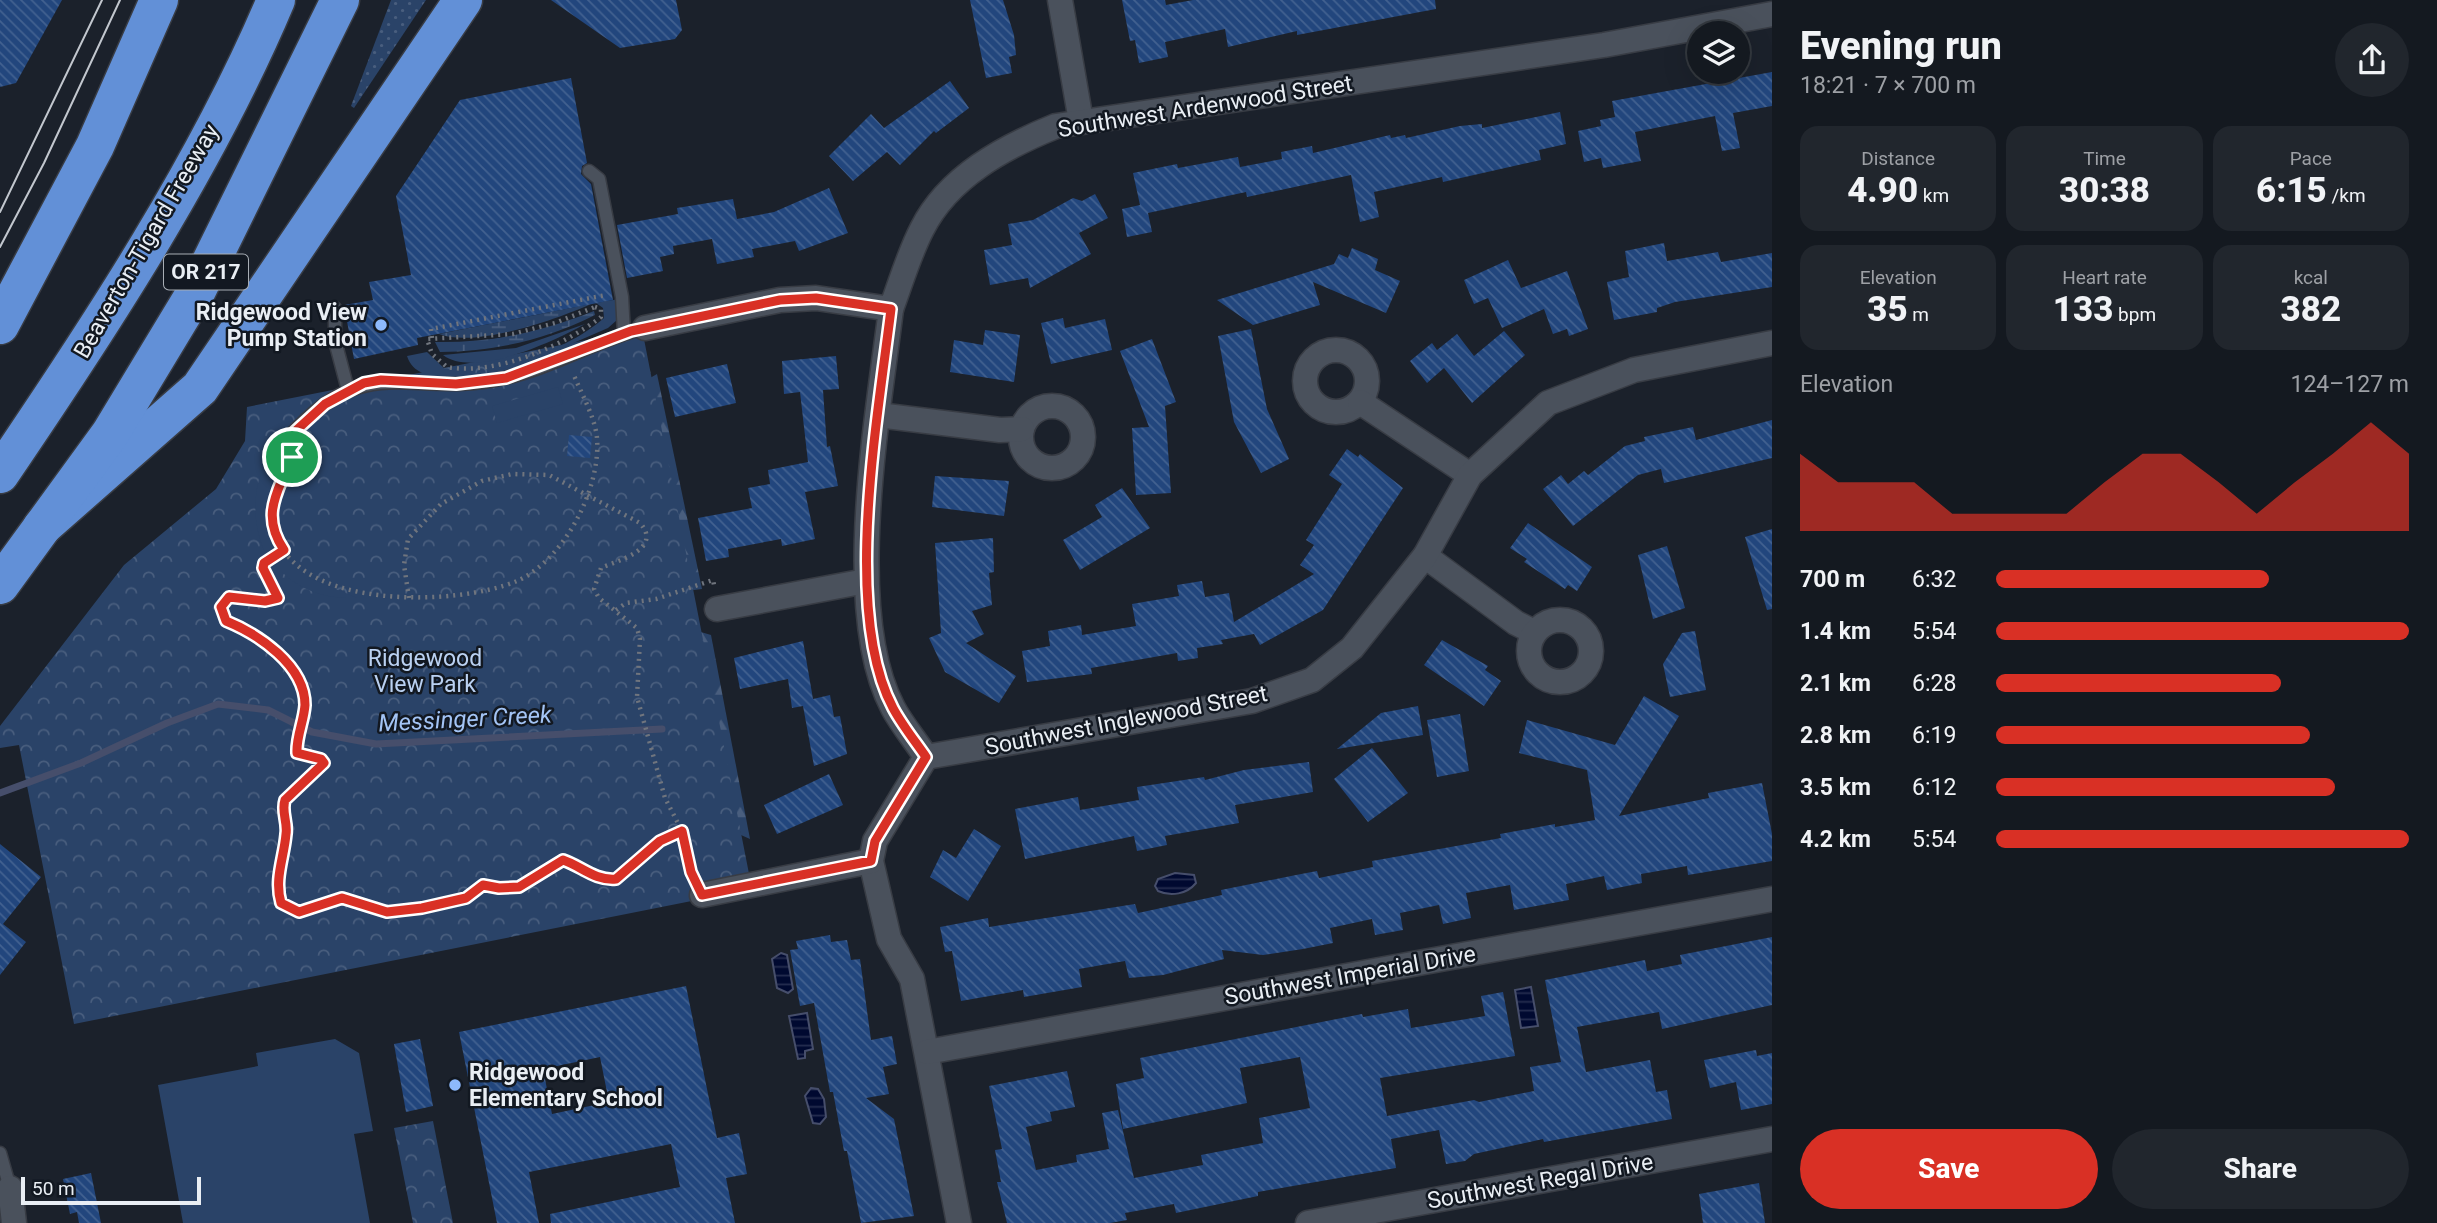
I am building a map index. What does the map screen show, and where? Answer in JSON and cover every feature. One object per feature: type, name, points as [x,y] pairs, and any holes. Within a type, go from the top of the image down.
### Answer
[{"type":"highway","points":[[0,325],[95,146],[159,0]]},
{"type":"highway","name":"Beaverton-Tigard Freeway","points":[[0,474],[88,345],[181,186],[257,46],[276,0]]},
{"type":"highway","name":"OR 217","points":[[0,584],[110,434],[197,290],[340,0]]},
{"type":"highway","points":[[42,527],[200,388],[463,0]]},
{"type":"street","points":[[1060,0],[1081,121]]},
{"type":"street","name":"Southwest Ardenwood Street","points":[[926,757],[893,708],[881,675],[874,653],[866,581],[878,415],[891,309],[923,226],[937,205],[960,183],[1004,149],[1056,127],[1081,121],[1604,45],[1772,14]]},
{"type":"street","points":[[634,331],[780,300],[816,298],[891,309]]},
{"type":"street","name":"Southwest Inglewood Street","points":[[926,757],[1252,701],[1312,680],[1352,648],[1425,556],[1470,475],[1548,403],[1634,370],[1772,343]]},
{"type":"street","points":[[1360,402],[1470,475]]},
{"type":"street","points":[[878,415],[1000,430],[1022,429]]},
{"type":"street","points":[[1425,556],[1516,623],[1534,632]]},
{"type":"street","points":[[718,609],[866,581]]},
{"type":"street","points":[[926,757],[875,841],[871,861],[889,939],[912,979],[959,1223]]},
{"type":"street","points":[[702,895],[871,861]]},
{"type":"street","name":"Southwest Imperial Drive","points":[[927,1052],[1772,899]]},
{"type":"street","name":"Southwest Regal Drive","points":[[1308,1223],[1772,1139]]},
{"type":"street","points":[[10,1188],[14,1223]]},
{"type":"lane","points":[[289,437],[305,419],[348,390],[381,380],[478,383],[506,378],[634,331],[622,297],[599,179],[589,172]]},
{"type":"lane","points":[[335,308],[335,341],[348,390]]},
{"type":"lane","points":[[0,1153],[10,1188]]},
{"type":"path","points":[[432,338],[430,329],[444,323],[609,294]]},
{"type":"path","points":[[440,363],[427,339],[472,339],[513,334],[555,323],[595,307],[601,309],[601,317],[591,325],[544,350],[508,362],[463,370]]},
{"type":"path","points":[[289,437],[292,457],[278,484],[273,517],[275,535],[284,550],[309,572],[334,584],[377,596],[409,598],[472,594],[519,580],[555,551],[586,497],[594,469],[597,436],[566,356]]},
{"type":"path","points":[[409,598],[404,565],[408,540],[430,513],[453,495],[496,477],[537,473],[561,480],[586,497],[640,523],[648,540],[639,552],[601,568],[593,584],[596,594],[631,620],[639,633],[637,697],[640,712],[665,798],[682,831],[691,872],[702,895]]},
{"type":"path","points":[[284,550],[264,563],[263,568],[278,598],[265,601],[229,597],[221,607],[226,621],[259,636],[298,681],[304,695],[297,753],[321,759],[324,763],[285,800],[282,809],[286,835],[277,890],[281,903],[299,912],[342,898],[387,912],[422,908],[466,898],[483,885],[499,888],[519,887],[563,860],[584,873],[607,880],[616,879],[660,841],[682,831]]},
{"type":"path","points":[[616,610],[626,603],[656,599],[713,580],[718,609]]},
{"type":"green space","points":[[391,0],[426,0],[354,108],[351,106]]},
{"type":"green space","points":[[619,299],[617,320],[608,328],[532,361],[487,373],[487,369],[534,356],[578,337],[604,318],[603,308],[596,303]]},
{"type":"green space","points":[[591,304],[537,324],[493,335],[454,337],[439,334]]},
{"type":"green space","points":[[594,311],[595,315],[558,331],[500,346],[440,352],[435,342],[476,341],[516,335]]},
{"type":"green space","points":[[585,324],[535,348],[494,360],[474,363],[457,361],[443,355],[516,348]]},
{"type":"green space","name":"Ridgewood View Park","points":[[642,329],[752,889],[74,1024],[19,745],[0,748],[0,726],[124,565],[216,489],[245,441],[247,407]]},
{"type":"green space","points":[[427,352],[445,369],[466,371],[467,376],[440,376],[417,370],[407,356]]},
{"type":"green space","points":[[657,374],[702,589],[694,590],[681,586],[650,378]]},
{"type":"green space","points":[[558,387],[563,404],[497,423],[492,406]]},
{"type":"green space","points":[[279,438],[290,449],[277,471],[270,496],[269,521],[276,546],[265,553],[256,523],[256,494],[264,465]]},
{"type":"green space","points":[[283,557],[309,578],[357,598],[322,595],[301,586],[274,564]]},
{"type":"green space","points":[[694,630],[711,635],[750,839],[741,835]]},
{"type":"green space","points":[[335,1039],[359,1053],[373,1131],[354,1134],[370,1223],[183,1223],[158,1085],[258,1066],[256,1053]]},
{"type":"green space","points":[[433,1121],[453,1223],[413,1223],[394,1128]]},
{"type":"shaded area","points":[[1175,873],[1194,875],[1196,883],[1188,890],[1178,893],[1158,891],[1155,886],[1158,879]]},
{"type":"shaded area","points":[[781,953],[787,955],[793,989],[788,993],[777,988],[772,959]]},
{"type":"shaded area","points":[[1531,987],[1538,1026],[1521,1028],[1515,990]]},
{"type":"shaded area","points":[[807,1013],[813,1049],[805,1051],[805,1058],[798,1059],[789,1016]]},
{"type":"shaded area","points":[[811,1088],[818,1089],[824,1099],[826,1117],[820,1124],[813,1123],[805,1096]]},
{"type":"building","points":[[0,0],[62,0],[16,83],[0,87]]},
{"type":"building","points":[[551,0],[676,0],[682,30],[675,39],[620,48]]},
{"type":"building","points":[[970,0],[1003,0],[1014,35],[1016,55],[1009,57],[1012,73],[986,78]]},
{"type":"building","points":[[1122,0],[1165,0],[1166,5],[1193,0],[1435,0],[1436,9],[1297,35],[1297,31],[1228,47],[1225,29],[1165,42],[1168,57],[1139,63],[1135,40],[1130,41]]},
{"type":"building","points":[[1772,72],[1772,106],[1733,113],[1740,148],[1722,151],[1715,116],[1635,132],[1641,161],[1603,168],[1601,158],[1584,162],[1578,131],[1601,126],[1600,120],[1615,117],[1612,101],[1706,84],[1750,84],[1750,76]]},
{"type":"building","points":[[571,78],[587,163],[582,166],[581,174],[591,184],[613,300],[417,338],[418,345],[354,359],[344,305],[373,300],[369,282],[411,275],[396,196],[460,100]]},
{"type":"building","points":[[950,81],[969,108],[936,133],[934,131],[900,165],[887,152],[853,181],[829,156],[871,114],[884,128]]},
{"type":"building","points":[[1560,112],[1566,144],[1539,150],[1541,160],[1443,182],[1442,177],[1374,192],[1379,217],[1360,222],[1351,175],[1247,197],[1246,192],[1148,213],[1152,232],[1127,237],[1122,209],[1140,205],[1133,173],[1177,164],[1178,168],[1238,157],[1240,167],[1282,159],[1281,152],[1312,146],[1313,153],[1390,135],[1391,138],[1405,135],[1406,138],[1460,126],[1482,124],[1482,128]]},
{"type":"building","points":[[829,188],[848,233],[799,251],[795,241],[752,249],[754,257],[717,264],[712,239],[673,246],[674,254],[660,257],[663,271],[627,278],[617,225],[678,214],[677,208],[733,199],[737,219],[774,212]]},
{"type":"building","points":[[1095,194],[1108,218],[1079,233],[1091,254],[1030,288],[1028,278],[990,285],[984,250],[1012,245],[1008,224],[1033,220],[1073,198],[1082,201]]},
{"type":"building","points":[[1664,243],[1667,261],[1718,252],[1721,262],[1772,253],[1772,287],[1675,302],[1657,308],[1657,312],[1614,320],[1607,282],[1629,277],[1625,251]]},
{"type":"building","points":[[1352,248],[1378,259],[1375,270],[1400,281],[1386,313],[1313,282],[1320,305],[1253,325],[1217,300],[1334,264],[1339,254],[1348,258]]},
{"type":"building","points":[[1508,260],[1521,288],[1567,271],[1588,329],[1569,336],[1567,329],[1553,334],[1544,309],[1502,328],[1488,298],[1474,304],[1464,280]]},
{"type":"building","points":[[1063,318],[1065,328],[1105,319],[1112,350],[1051,364],[1041,323]]},
{"type":"building","points":[[1251,329],[1267,409],[1289,459],[1261,473],[1234,422],[1218,336]]},
{"type":"building","points":[[985,330],[1020,335],[1014,382],[950,372],[954,340],[983,345]]},
{"type":"building","points":[[1504,331],[1525,355],[1472,403],[1444,368],[1427,383],[1410,361],[1432,343],[1437,350],[1457,334],[1474,356]]},
{"type":"building","points":[[1152,339],[1176,402],[1165,406],[1171,493],[1136,495],[1132,428],[1149,427],[1120,351]]},
{"type":"building","points":[[836,356],[839,389],[823,390],[827,447],[830,446],[838,486],[805,492],[815,539],[782,546],[781,539],[728,549],[729,557],[706,561],[698,518],[752,508],[748,488],[770,484],[768,470],[808,462],[800,392],[784,394],[782,361]]},
{"type":"building","points":[[727,364],[736,403],[675,417],[666,378]]},
{"type":"building","points":[[1772,420],[1772,458],[1664,483],[1661,469],[1638,475],[1573,526],[1543,489],[1561,475],[1568,484],[1584,471],[1588,475],[1625,446],[1645,441],[1644,437],[1693,427],[1696,440]]},
{"type":"building","points":[[569,435],[592,437],[590,458],[567,456]]},
{"type":"building","points":[[1347,449],[1358,457],[1360,454],[1403,488],[1323,610],[1260,645],[1254,634],[1221,640],[1223,644],[1197,648],[1198,658],[1178,661],[1177,653],[1091,668],[1092,674],[1027,682],[1022,651],[1050,646],[1048,631],[1081,625],[1082,635],[1136,626],[1132,604],[1179,596],[1177,585],[1202,581],[1205,597],[1229,593],[1234,622],[1314,574],[1300,565],[1314,545],[1306,540],[1342,484],[1329,475]]},
{"type":"building","points":[[935,476],[1009,481],[1004,516],[932,507]]},
{"type":"building","points":[[1122,488],[1150,528],[1080,570],[1063,540],[1102,517],[1095,505]]},
{"type":"building","points":[[1528,523],[1592,567],[1577,591],[1568,585],[1565,589],[1524,562],[1527,559],[1510,548]]},
{"type":"building","points":[[1772,529],[1772,609],[1767,610],[1745,537]]},
{"type":"building","points":[[993,538],[994,572],[989,573],[992,605],[972,611],[984,634],[966,643],[1016,676],[999,703],[945,672],[929,638],[941,633],[935,543]]},
{"type":"building","points":[[1667,546],[1685,608],[1653,619],[1638,555]]},
{"type":"building","points":[[1695,631],[1706,690],[1670,697],[1663,664],[1682,633]]},
{"type":"building","points":[[1442,640],[1488,666],[1485,670],[1501,681],[1484,706],[1424,665]]},
{"type":"building","points":[[803,641],[813,699],[830,695],[834,717],[840,716],[847,754],[814,766],[803,706],[792,708],[788,679],[740,689],[734,658]]},
{"type":"building","points":[[1644,696],[1679,716],[1619,816],[1709,798],[1708,793],[1762,783],[1772,834],[1772,861],[1688,875],[1687,866],[1641,874],[1642,883],[1607,890],[1604,876],[1566,884],[1569,900],[1514,910],[1510,885],[1466,893],[1471,918],[1443,924],[1439,905],[1400,913],[1403,930],[1375,935],[1372,919],[1330,928],[1333,943],[1303,949],[1263,955],[1222,950],[1224,959],[1163,975],[1129,978],[1125,961],[1079,969],[1082,987],[1024,997],[1023,990],[961,1001],[952,951],[945,952],[940,927],[988,918],[989,927],[1135,904],[1138,913],[1222,895],[1221,890],[1317,871],[1319,878],[1373,867],[1372,861],[1501,838],[1500,834],[1595,820],[1587,770],[1519,753],[1527,720],[1615,745]]},
{"type":"building","points":[[1418,706],[1423,735],[1337,749],[1381,713]]},
{"type":"building","points":[[1460,714],[1469,771],[1437,777],[1427,720]]},
{"type":"building","points":[[1372,748],[1408,793],[1368,822],[1334,779]]},
{"type":"building","points":[[1309,762],[1313,792],[1235,805],[1239,823],[1165,836],[1167,845],[1137,851],[1134,836],[1025,859],[1015,809],[1078,797],[1080,810],[1139,800],[1137,787],[1204,777],[1205,780],[1244,770]]},
{"type":"building","points":[[829,774],[843,805],[777,834],[764,805]]},
{"type":"building","points":[[974,829],[1001,846],[968,901],[930,877],[943,850],[956,858]]},
{"type":"building","points":[[0,844],[41,877],[3,924],[26,942],[0,975]]},
{"type":"building","points":[[830,935],[831,942],[847,940],[851,960],[860,959],[871,1040],[892,1036],[897,1064],[883,1067],[889,1094],[866,1098],[894,1119],[914,1216],[861,1223],[847,1151],[844,1151],[833,1092],[830,1092],[814,1003],[800,1006],[790,950],[798,949],[796,941]]},
{"type":"building","points":[[1772,937],[1772,1005],[1662,1029],[1659,1012],[1577,1027],[1586,1072],[1650,1060],[1656,1092],[1667,1090],[1672,1119],[1544,1142],[1543,1139],[1474,1154],[1465,1161],[1446,1164],[1439,1130],[1391,1139],[1396,1168],[1258,1192],[1258,1196],[1176,1213],[1174,1204],[1125,1213],[1127,1220],[1110,1223],[1007,1223],[997,1182],[1001,1182],[995,1150],[1002,1149],[989,1086],[1067,1071],[1075,1107],[1050,1112],[1052,1121],[1026,1127],[1036,1170],[1077,1162],[1076,1155],[1109,1149],[1102,1113],[1118,1110],[1134,1178],[1203,1165],[1201,1155],[1263,1143],[1259,1118],[1310,1108],[1300,1057],[1240,1068],[1247,1103],[1123,1129],[1116,1084],[1144,1078],[1140,1058],[1362,1014],[1363,1017],[1408,1009],[1411,1028],[1485,1016],[1481,996],[1503,992],[1515,1056],[1380,1078],[1387,1116],[1474,1100],[1479,1102],[1534,1091],[1530,1067],[1561,1062],[1545,980],[1645,960],[1647,971],[1682,964],[1680,955]]},
{"type":"building","points":[[686,986],[717,1138],[739,1133],[747,1174],[726,1178],[735,1223],[551,1223],[550,1214],[680,1187],[671,1144],[529,1172],[539,1223],[497,1223],[459,1032]],"holes":[[[600,1057],[609,1102],[552,1114],[543,1069]]]},
{"type":"building","points":[[420,1039],[433,1106],[406,1112],[394,1044]]},
{"type":"building","points":[[1756,1050],[1757,1056],[1772,1053],[1772,1104],[1741,1110],[1736,1082],[1710,1088],[1704,1060]]},
{"type":"building","points":[[91,1173],[101,1223],[79,1223],[77,1212],[70,1214],[63,1179]]},
{"type":"building","points":[[1759,1183],[1765,1223],[1703,1223],[1699,1194]]},
{"type":"waterway","name":"Messinger Creek","points":[[0,793],[81,763],[167,723],[218,704],[268,710],[312,732],[376,744],[662,729]]},
{"type":"tram line","points":[[0,212],[102,0]]},
{"type":"tram line","points":[[0,247],[44,163],[120,0]]},
{"type":"place","name":"Ridgewood View Pump Station","points":[[381,325]]},
{"type":"place","name":"Ridgewood Elementary School","points":[[455,1085]]},
{"type":"route","points":[[816,298],[891,309],[878,415],[866,581],[874,653],[893,708],[926,757],[875,841],[871,861],[702,895],[691,872],[682,831],[660,841],[616,879],[607,880],[584,873],[572,863],[563,860],[552,864],[544,875],[519,887],[499,888],[483,885],[466,898],[422,908],[387,912],[342,898],[299,912],[288,909],[281,903],[277,890],[286,835],[282,809],[285,800],[323,767],[324,763],[321,759],[297,753],[305,707],[304,695],[298,681],[259,636],[226,621],[221,607],[223,601],[229,597],[265,601],[278,598],[278,592],[263,568],[264,563],[284,550],[275,535],[273,509],[278,484],[292,457],[289,437],[305,419],[325,404],[364,383],[381,380],[456,384],[506,378],[631,331],[780,300],[816,298]]}]
